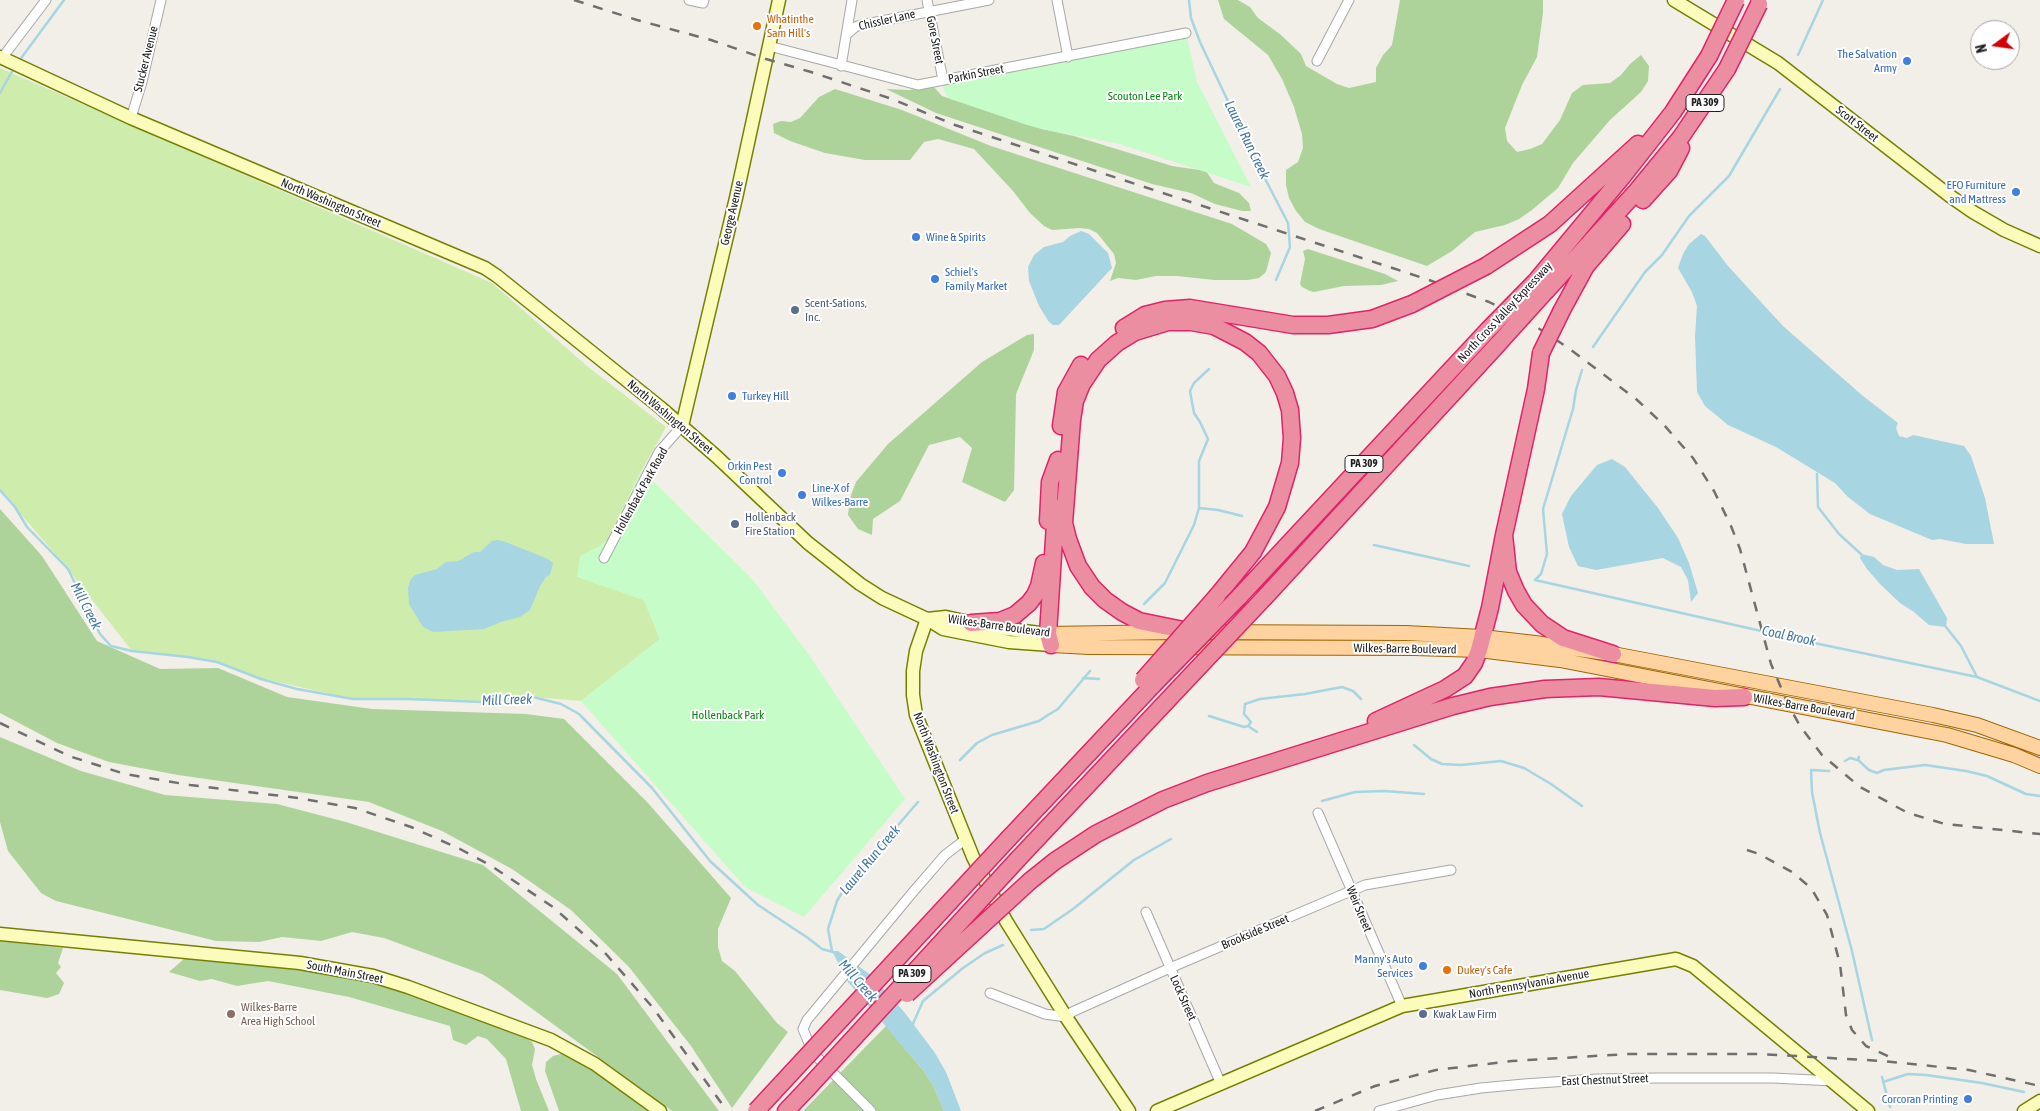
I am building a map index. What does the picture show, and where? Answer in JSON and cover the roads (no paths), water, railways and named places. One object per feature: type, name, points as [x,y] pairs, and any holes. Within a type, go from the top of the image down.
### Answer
[{"type":"highway","name":"North Cross Valley Expressway","points":[[806,1090],[1018,859],[1265,597],[1499,343],[1673,112],[1708,56],[1736,0]]},
{"type":"highway","name":"North Cross Valley Expressway","points":[[1149,682],[1239,597],[1488,330],[1540,287],[1635,193],[1702,108],[1727,69],[1760,2]]},
{"type":"highway","points":[[1261,767],[1370,724],[1445,690],[1466,676],[1474,663],[1492,598],[1536,389],[1541,353],[1586,266],[1669,172],[1702,108]]},
{"type":"highway","points":[[1053,638],[1058,460],[1063,405],[1070,383],[1093,352],[1110,336],[1145,315],[1165,310],[1190,308],[1293,325],[1328,326],[1372,319],[1412,304],[1486,266],[1550,224],[1673,112]]},
{"type":"highway","points":[[1053,638],[1073,411],[1082,384],[1098,360],[1110,348],[1125,337],[1146,328],[1168,322],[1203,324],[1226,331],[1241,339],[1259,353],[1276,376],[1285,393],[1290,410],[1292,438],[1287,477],[1270,523],[1253,552],[1149,682]]},
{"type":"highway","points":[[971,623],[1000,621],[1015,615],[1035,595],[1046,549],[1050,482],[1058,460]]},
{"type":"highway","points":[[1064,523],[1078,566],[1092,587],[1105,600],[1139,621],[1193,632]]},
{"type":"highway","points":[[1504,535],[1508,572],[1516,591],[1534,616],[1552,632],[1563,638],[1613,654]]},
{"type":"highway","name":"PA 309","points":[[756,1111],[1022,824],[1149,682]]},
{"type":"highway","points":[[806,1090],[974,931],[1030,881],[1055,861],[1126,818],[1163,800],[1207,783],[1453,706],[1518,692],[1599,687],[1715,698],[1744,697]]},
{"type":"highway","name":"PA 309","points":[[786,1111],[806,1090]]},
{"type":"main road","name":"Wilkes-Barre Boulevard","points":[[1053,638],[1193,632],[1406,633],[1480,643],[1613,654],[1933,715],[1977,725],[2040,748]]},
{"type":"main road","name":"Wilkes-Barre Boulevard","points":[[1053,638],[1089,647],[1414,648],[1480,643],[1744,697],[1947,735],[2014,755],[2040,766]]},
{"type":"street","points":[[1,57],[46,0]]},
{"type":"street","name":"Stucker Avenue","points":[[131,118],[142,82],[161,0]]},
{"type":"street","points":[[689,0],[703,2]]},
{"type":"street","name":"George Avenue","points":[[682,426],[708,321],[779,0]]},
{"type":"street","points":[[841,66],[852,0]]},
{"type":"street","name":"Gore Street","points":[[927,0],[943,80]]},
{"type":"street","name":"Chissler Lane","points":[[847,34],[855,27],[861,25],[989,0]]},
{"type":"street","points":[[1057,0],[1068,57]]},
{"type":"street","points":[[1317,61],[1349,0]]},
{"type":"street","name":"Scott Street","points":[[1674,0],[1778,63],[1950,196],[1991,223],[2040,246]]},
{"type":"street","name":"Parkin Street","points":[[769,46],[918,85],[1186,34]]},
{"type":"street","name":"North Washington Street","points":[[1,57],[131,118],[485,268],[503,280],[682,426],[833,564],[882,598],[927,619],[913,666],[914,704],[920,726],[966,839],[1006,922],[1066,1017],[1129,1111]]},
{"type":"street","name":"Hollenback Park Road","points":[[604,558],[660,452],[682,426]]},
{"type":"street","name":"Wilkes-Barre Boulevard","points":[[927,619],[946,617],[1053,638]]},
{"type":"street","name":"Wilkes-Barre Boulevard","points":[[927,619],[943,629],[1009,642],[1053,638]]},
{"type":"street","name":"Weir Street","points":[[1318,813],[1402,1006]]},
{"type":"street","points":[[871,1111],[813,1053],[803,1029],[807,1020],[945,855],[966,839]]},
{"type":"street","name":"Brookside Street","points":[[1066,1017],[1072,1012],[1170,968],[1365,885],[1451,870]]},
{"type":"street","name":"Lock Street","points":[[1146,912],[1220,1084]]},
{"type":"street","name":"South Main Street","points":[[0,934],[300,963],[373,976],[446,1000],[551,1040],[595,1064],[660,1111]]},
{"type":"street","name":"North Pennsylvania Avenue","points":[[1157,1111],[1402,1006],[1676,959],[1693,966],[1868,1111]]},
{"type":"street","points":[[990,993],[1045,1014],[1066,1017]]},
{"type":"street","name":"East Chestnut Street","points":[[1378,1111],[1437,1096],[1481,1088],[1524,1084],[1657,1078],[1773,1078],[1833,1082]]},
{"type":"street","points":[[2024,1111],[2040,1101]]},
{"type":"water","points":[[1081,231],[1089,234],[1108,253],[1112,268],[1059,325],[1053,325],[1039,306],[1029,281],[1028,267],[1034,255],[1044,247],[1063,242]]},
{"type":"water","points":[[1701,234],[1705,236],[1728,266],[1783,326],[1863,396],[1898,423],[1896,428],[1899,436],[1907,438],[1913,435],[1964,446],[1971,456],[1985,498],[1994,544],[1966,544],[1940,539],[1932,540],[1870,514],[1848,497],[1835,483],[1776,447],[1728,425],[1705,406],[1697,392],[1695,336],[1697,306],[1692,292],[1678,268],[1689,244]]},
{"type":"water","points":[[1612,459],[1625,467],[1658,508],[1678,538],[1689,563],[1698,593],[1691,602],[1688,580],[1681,567],[1663,558],[1596,570],[1578,566],[1569,547],[1562,514],[1571,496],[1597,465]]},
{"type":"water","points":[[497,540],[548,559],[553,563],[550,575],[546,577],[540,586],[530,610],[520,617],[484,629],[433,632],[423,627],[409,604],[408,587],[411,579],[415,575],[437,569],[446,562],[458,561],[474,552],[480,552],[492,541]]},
{"type":"water","points":[[1861,554],[1874,557],[1883,565],[1897,570],[1919,569],[1947,618],[1946,627],[1929,625],[1900,603],[1867,569],[1860,558]]},
{"type":"water","points":[[832,951],[838,951],[872,976],[905,1013],[935,1053],[946,1072],[961,1111],[944,1111],[933,1085],[923,1070],[848,982]]},
{"type":"waterway","points":[[19,61],[64,0]]},
{"type":"waterway","name":"Laurel Run Creek","points":[[1189,0],[1191,18],[1200,42],[1260,169],[1288,223],[1290,247],[1276,280]]},
{"type":"waterway","points":[[1798,55],[1823,0]]},
{"type":"waterway","points":[[0,93],[14,68]]},
{"type":"waterway","points":[[1593,347],[1645,272],[1662,255],[1689,216],[1729,176],[1780,89]]},
{"type":"waterway","name":"Laurel Run Creek","points":[[1144,604],[1165,583],[1194,525],[1199,508],[1199,461],[1208,439],[1194,413],[1190,391],[1194,383],[1209,369]]},
{"type":"waterway","points":[[1535,580],[1541,574],[1547,554],[1543,509],[1573,409],[1582,370]]},
{"type":"waterway","points":[[1817,474],[1818,507],[1839,534],[1861,554]]},
{"type":"waterway","name":"Mill Creek","points":[[0,490],[15,507],[27,527],[68,569],[100,634],[111,646],[132,651],[217,662],[261,679],[297,689],[353,699],[481,702],[533,697],[561,704],[579,714],[652,788],[710,861],[758,905],[822,949],[833,952]]},
{"type":"waterway","name":"Coal Brook","points":[[1199,508],[1218,510],[1242,516]]},
{"type":"waterway","name":"Coal Brook","points":[[1374,545],[1469,566]]},
{"type":"waterway","name":"Coal Brook","points":[[1535,580],[1819,644],[1977,677],[2040,701]]},
{"type":"waterway","points":[[1946,627],[1961,646],[1977,677]]},
{"type":"waterway","name":"Laurel Run Creek","points":[[960,760],[977,743],[992,735],[1039,721],[1058,709],[1090,671]]},
{"type":"waterway","points":[[1083,678],[1099,679]]},
{"type":"waterway","points":[[1209,716],[1244,727],[1248,726],[1251,722],[1244,714],[1245,704],[1260,699],[1305,694],[1342,687],[1353,691],[1361,699]]},
{"type":"waterway","points":[[1248,726],[1257,732]]},
{"type":"waterway","points":[[1414,745],[1431,759],[1442,764],[1461,765],[1501,761],[1524,768],[1582,806]]},
{"type":"waterway","points":[[1845,761],[1850,758],[1858,760],[1859,757]]},
{"type":"waterway","points":[[1858,760],[1869,770],[1877,773],[1884,770],[1925,765],[1966,771],[1987,776],[2026,794],[2040,796]]},
{"type":"waterway","points":[[1829,771],[1811,770],[1812,792],[1820,833],[1852,951],[1872,1040]]},
{"type":"waterway","points":[[1322,801],[1355,792],[1384,791],[1424,794]]},
{"type":"waterway","name":"Laurel Run Creek","points":[[832,951],[828,929],[837,901],[847,884],[918,802]]},
{"type":"waterway","points":[[1031,930],[1044,929],[1073,909],[1134,860],[1171,839]]},
{"type":"waterway","points":[[912,1026],[923,1001],[963,968],[985,953],[1003,945]]},
{"type":"waterway","points":[[1883,1082],[1908,1074],[1926,1075],[1982,1083],[2024,1092]]},
{"type":"waterway","points":[[1882,1077],[1890,1107]]},
{"type":"railway","points":[[574,0],[637,20],[711,40],[811,72],[892,99],[955,125],[1429,280],[1489,302],[1529,322],[1567,347],[1636,399],[1664,425],[1693,458],[1714,491],[1740,549],[1771,664],[1788,704],[1800,726],[1822,755],[1860,787],[1908,813],[1945,824],[2040,834]]},
{"type":"railway","points":[[0,723],[69,756],[125,774],[190,785],[298,798],[355,808],[411,827],[490,865],[553,907],[606,954],[654,1009],[727,1111]]},
{"type":"railway","points":[[1747,850],[1759,854],[1792,872],[1811,888],[1827,915],[1840,964],[1846,1015],[1852,1030],[1866,1046],[1892,1058]]},
{"type":"railway","points":[[1315,1111],[1375,1086],[1436,1070],[1512,1061],[1628,1054],[1760,1054],[1883,1061],[1969,1070],[2040,1086]]},
{"type":"place","name":"Whatinthe Sam Hill's","points":[[757,26]]},
{"type":"place","name":"The Salvation Army","points":[[1907,61]]},
{"type":"place","name":"EFO Furniture and Mattress","points":[[2016,192]]},
{"type":"place","name":"Wine & Spirits","points":[[916,237]]},
{"type":"place","name":"Schiel's Family Market","points":[[935,279]]},
{"type":"place","name":"Scent-Sations, Inc.","points":[[795,310]]},
{"type":"place","name":"Turkey Hill","points":[[732,396]]},
{"type":"place","name":"Orkin Pest Control","points":[[782,473]]},
{"type":"place","name":"Line-X of Wilkes-Barre","points":[[802,495]]},
{"type":"place","name":"Hollenback Fire Station","points":[[735,524]]},
{"type":"place","name":"Manny's Auto Services","points":[[1423,966]]},
{"type":"place","name":"Dukey's Cafe","points":[[1447,970]]},
{"type":"place","name":"Wilkes-Barre Area High School","points":[[231,1014]]},
{"type":"place","name":"Kwak Law Firm","points":[[1423,1014]]},
{"type":"place","name":"Corcoran Printing","points":[[1968,1099]]},
{"type":"park label","name":"Scouton Lee Park","points":[[1145,96]]},
{"type":"park label","name":"Hollenback Park","points":[[728,715]]}]
